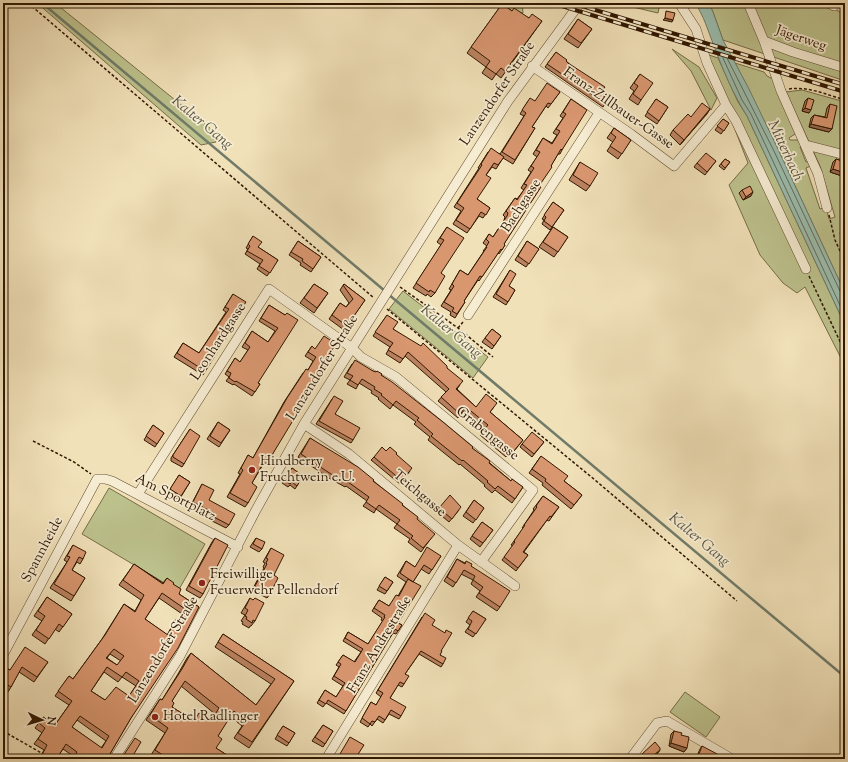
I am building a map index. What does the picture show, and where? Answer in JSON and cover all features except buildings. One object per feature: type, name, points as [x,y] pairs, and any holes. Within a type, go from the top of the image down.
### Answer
[{"type":"street","points":[[679,3],[696,30],[706,63],[726,105],[736,121],[806,269]]},
{"type":"street","name":"Jägerweg","points":[[748,3],[764,41],[793,52],[845,68]]},
{"type":"street","name":"Lanzendorfer Straße","points":[[114,759],[180,656],[256,510],[304,424],[508,101],[532,66],[579,4]]},
{"type":"street","points":[[764,41],[781,90],[818,174],[827,208]]},
{"type":"street","name":"Franz-Zillbauer-Gasse","points":[[532,66],[631,134],[674,166],[726,105]]},
{"type":"street","name":"Bachgasse","points":[[468,315],[599,113]]},
{"type":"street","points":[[806,145],[845,155]]},
{"type":"street","name":"Leonhardgasse","points":[[138,494],[269,289],[352,348]]},
{"type":"street","name":"Grabengasse","points":[[352,348],[362,357],[396,378],[533,490],[481,562]]},
{"type":"street","name":"Teichgasse","points":[[304,424],[349,454],[458,545],[515,586]]},
{"type":"street","name":"Am Sportplatz","points":[[97,478],[112,481],[238,547]]},
{"type":"street","name":"Spannheide","points":[[3,655],[97,478]]},
{"type":"street","name":"Franz Andrestraße","points":[[326,759],[458,545]]},
{"type":"street","points":[[630,759],[656,723],[668,721],[732,759]]},
{"type":"path","points":[[28,3],[380,303],[595,480],[737,601]]},
{"type":"path","points":[[781,90],[804,88],[845,100]]},
{"type":"path","points":[[827,208],[835,240],[845,262]]},
{"type":"path","points":[[806,269],[845,352]]},
{"type":"path","points":[[392,283],[458,328],[493,357]]},
{"type":"path","points":[[33,441],[74,462],[97,478]]},
{"type":"path","points":[[3,731],[45,756]]},
{"type":"green space","points":[[37,3],[55,3],[216,133],[216,142],[201,145]]},
{"type":"green space","points":[[475,3],[522,3],[523,13]]},
{"type":"green space","points":[[616,3],[660,3],[658,13]]},
{"type":"green space","points":[[709,3],[825,3],[845,15],[845,81],[723,40]]},
{"type":"green space","points":[[672,49],[699,67],[717,98],[711,110],[691,71]]},
{"type":"green space","points":[[700,52],[718,58],[738,102],[747,116],[845,325],[845,366],[805,287],[797,293],[783,283],[760,255],[729,185],[748,163],[729,114]]},
{"type":"green space","points":[[735,63],[764,72],[771,78],[774,77],[798,132],[789,138],[790,140],[801,140],[805,145],[800,147],[806,162],[811,160],[813,165],[806,168],[820,209],[826,207],[829,219],[835,217],[820,166],[786,92],[802,90],[845,102],[845,227],[840,233],[845,255],[845,293],[777,147]]},
{"type":"green space","points":[[403,291],[488,357],[473,378],[389,309]]},
{"type":"green space","points":[[109,488],[205,544],[178,591],[82,534]]},
{"type":"green space","points":[[685,692],[720,717],[706,737],[670,712]]},
{"type":"water","points":[[695,3],[709,3],[723,40],[777,147],[845,293],[845,325],[747,116],[729,82],[703,18]]},
{"type":"waterway","name":"Kalter Gang","points":[[42,3],[385,291]]},
{"type":"waterway","name":"Kalter Gang","points":[[388,294],[845,677]]},
{"type":"railway","points":[[552,3],[845,92]]},
{"type":"railway","points":[[572,3],[845,85]]},
{"type":"place","name":"Hindberry Fruchtwein e.U.","points":[[252,470]]},
{"type":"place","name":"Freiwillige Feuerwehr Pellendorf","points":[[202,583]]},
{"type":"place","name":"Hotel Radlinger","points":[[155,717]]},
{"type":"water label","name":"Mitterbach","points":[[785,151]]}]
